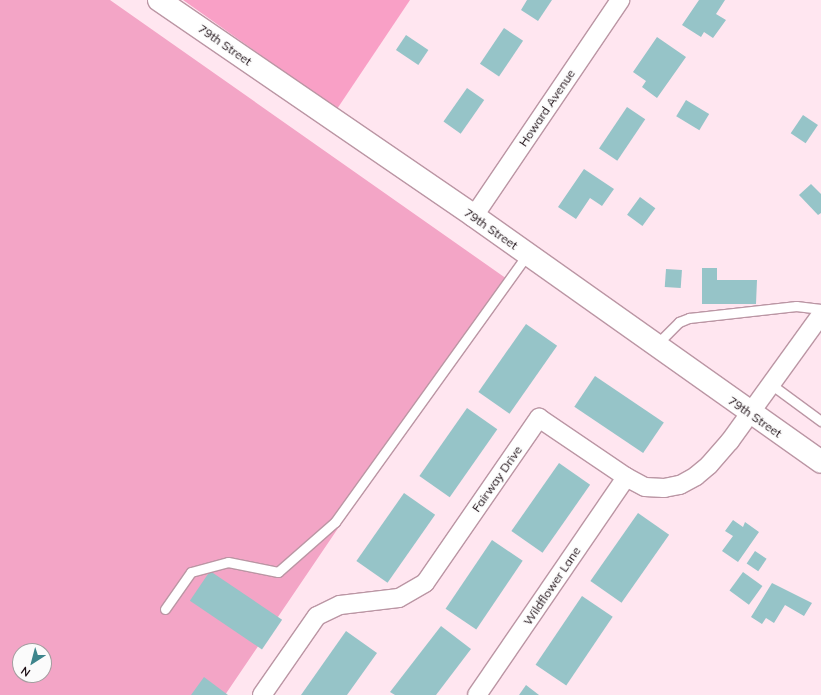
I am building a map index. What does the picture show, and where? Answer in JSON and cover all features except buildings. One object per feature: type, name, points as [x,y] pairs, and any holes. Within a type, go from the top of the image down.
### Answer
[{"type":"street","name":"79th Street","points":[[159,0],[474,216],[750,414],[821,462]]},
{"type":"street","name":"Howard Avenue","points":[[474,216],[620,0]]},
{"type":"street","name":"Fairway Drive","points":[[262,695],[317,616],[340,605],[399,598],[425,583],[539,418],[626,477],[645,487],[664,488],[680,485],[696,476],[709,465],[772,385],[821,315]]},
{"type":"street","name":"Wildflower Lane","points":[[477,695],[626,477]]},
{"type":"lane","points":[[165,609],[191,572],[228,562],[278,572],[334,522],[527,254]]},
{"type":"lane","points":[[656,346],[678,322],[689,318],[796,306],[821,309]]},
{"type":"lane","points":[[772,385],[821,422]]},
{"type":"shaded area","points":[[0,0],[110,0],[507,279],[225,695],[0,695]]},
{"type":"shaded area","points":[[183,0],[410,0],[337,109]]}]
